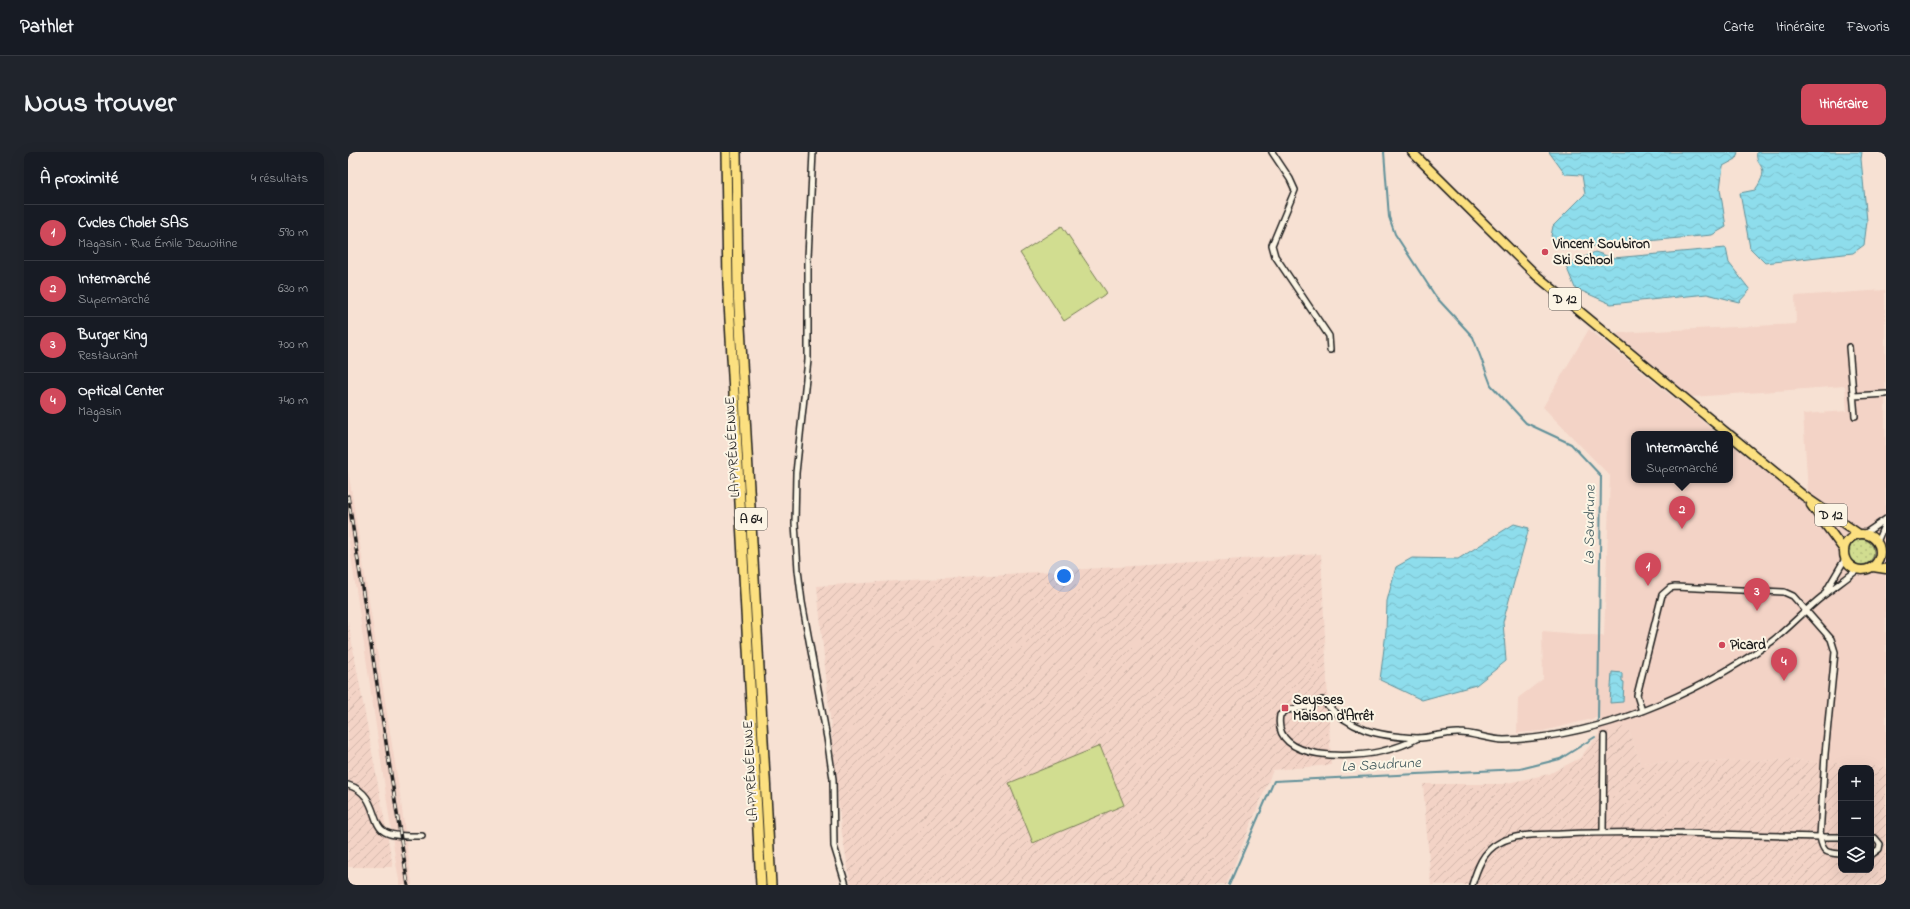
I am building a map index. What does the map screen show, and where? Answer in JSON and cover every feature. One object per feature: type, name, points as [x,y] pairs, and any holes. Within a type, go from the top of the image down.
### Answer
[{"type":"highway","name":"LA PYRÉNÉENNE","points":[[726,152],[728,284],[761,885]]},
{"type":"highway","name":"LA PYRÉNÉENNE","points":[[736,152],[738,290],[771,885]]},
{"type":"main road","name":"D 12","points":[[1412,152],[1537,276],[1724,431]]},
{"type":"main road","name":"D 12","points":[[1733,438],[1804,496],[1861,534]]},
{"type":"main road","name":"D 12","points":[[1804,496],[1844,550]]},
{"type":"main road","points":[[1873,567],[1880,556],[1881,548],[1873,538],[1861,534],[1849,539],[1844,550],[1845,559],[1852,568],[1862,571],[1873,567],[1886,569]]},
{"type":"street","points":[[813,152],[808,257],[808,360],[796,473],[795,523],[802,602],[828,738],[834,793],[834,846],[846,885]]},
{"type":"street","points":[[1272,152],[1290,179],[1295,190],[1272,245],[1275,256],[1329,336],[1330,350]]},
{"type":"street","points":[[1849,347],[1855,416]]},
{"type":"street","points":[[1854,396],[1886,394]]},
{"type":"street","points":[[1861,534],[1886,520]]},
{"type":"street","points":[[1881,548],[1886,520]]},
{"type":"street","points":[[1823,595],[1845,559]]},
{"type":"street","points":[[1418,738],[1404,745],[1383,752],[1347,756],[1322,754],[1298,749],[1289,743],[1283,734],[1279,722],[1280,715],[1287,710],[1308,707],[1322,700],[1331,710],[1355,727],[1377,734],[1418,738],[1460,733],[1503,740],[1534,737],[1601,724],[1642,711],[1689,691],[1725,671],[1772,641],[1823,595],[1857,570]]},
{"type":"street","points":[[1642,711],[1637,695],[1662,595],[1670,588],[1784,592],[1792,596],[1831,639],[1835,652],[1825,754],[1820,837],[1823,848],[1828,854],[1838,854]]},
{"type":"street","points":[[1603,832],[1604,736]]},
{"type":"street","points":[[348,785],[356,788],[364,795],[383,831],[389,834],[422,836]]},
{"type":"street","points":[[1472,885],[1476,869],[1487,852],[1499,842],[1518,836],[1603,832],[1838,838]]},
{"type":"street","points":[[1874,838],[1880,844],[1879,849],[1874,852]]},
{"type":"shaded area","points":[[1885,290],[1886,767],[1791,760],[1640,763],[1627,727],[1599,734],[1600,717],[1543,731],[1517,733],[1518,698],[1543,679],[1542,631],[1604,636],[1610,476],[1543,407],[1589,329],[1714,431],[1631,431],[1631,483],[1733,483],[1733,445],[1809,507],[1803,414],[1847,411],[1845,386],[1692,397],[1615,333],[1796,324],[1795,296]]},
{"type":"shaded area","points":[[348,470],[400,795],[412,885],[400,885],[396,863],[348,535]]},
{"type":"shaded area","points":[[1321,554],[1331,765],[1273,770],[1226,885],[851,885],[841,828],[817,586]]},
{"type":"shaded area","points":[[348,621],[393,867],[348,867]]},
{"type":"shaded area","points":[[1627,726],[1640,763],[1791,760],[1859,765],[1838,765],[1838,873],[1874,873],[1874,766],[1886,767],[1886,885],[1431,885],[1423,784],[1503,784],[1549,774],[1580,758],[1599,734]]},
{"type":"green space","points":[[1062,226],[1107,293],[1064,321],[1020,253]]},
{"type":"green space","points":[[1861,539],[1870,543],[1874,552],[1870,561],[1861,565],[1852,561],[1848,552],[1852,543]]},
{"type":"green space","points":[[1100,746],[1124,805],[1033,843],[1009,783]]},
{"type":"water","points":[[1549,152],[1738,152],[1736,159],[1723,166],[1720,189],[1726,227],[1712,235],[1561,249],[1551,236],[1553,226],[1585,194],[1582,175],[1565,174]]},
{"type":"water","points":[[1757,152],[1862,152],[1861,159],[1867,221],[1864,245],[1853,253],[1765,263],[1750,248],[1740,193],[1755,190],[1760,182],[1763,171],[1758,161]]},
{"type":"water","points":[[1726,248],[1729,263],[1750,290],[1739,302],[1707,294],[1611,304],[1575,288],[1566,266],[1595,252],[1613,258]]},
{"type":"water","points":[[1514,524],[1529,528],[1503,622],[1506,661],[1476,685],[1422,700],[1380,680],[1386,632],[1387,601],[1396,567],[1412,558],[1458,559]]},
{"type":"water","points":[[1612,672],[1622,673],[1622,681],[1624,682],[1623,702],[1610,703]]},
{"type":"waterway","name":"La Saudrune","points":[[1384,152],[1389,217],[1395,234],[1436,297],[1473,337],[1491,385],[1526,423],[1571,444],[1601,476],[1598,720]]},
{"type":"waterway","name":"La Saudrune","points":[[1229,885],[1274,781],[1520,769],[1560,759],[1595,737]]},
{"type":"railway","points":[[348,496],[408,885]]},
{"type":"place","name":"Vincent Soubiron Ski School","points":[[1545,252]]},
{"type":"place","name":"Intermarché","points":[[1682,529]]},
{"type":"place","name":"Cvcles Cholet SAS","points":[[1648,586]]},
{"type":"place","name":"Burger King","points":[[1757,611]]},
{"type":"place","name":"Picard","points":[[1722,645]]},
{"type":"place","name":"Optical Center","points":[[1784,681]]},
{"type":"place","name":"Seysses Maison d'Arrêt","points":[[1285,708]]}]
